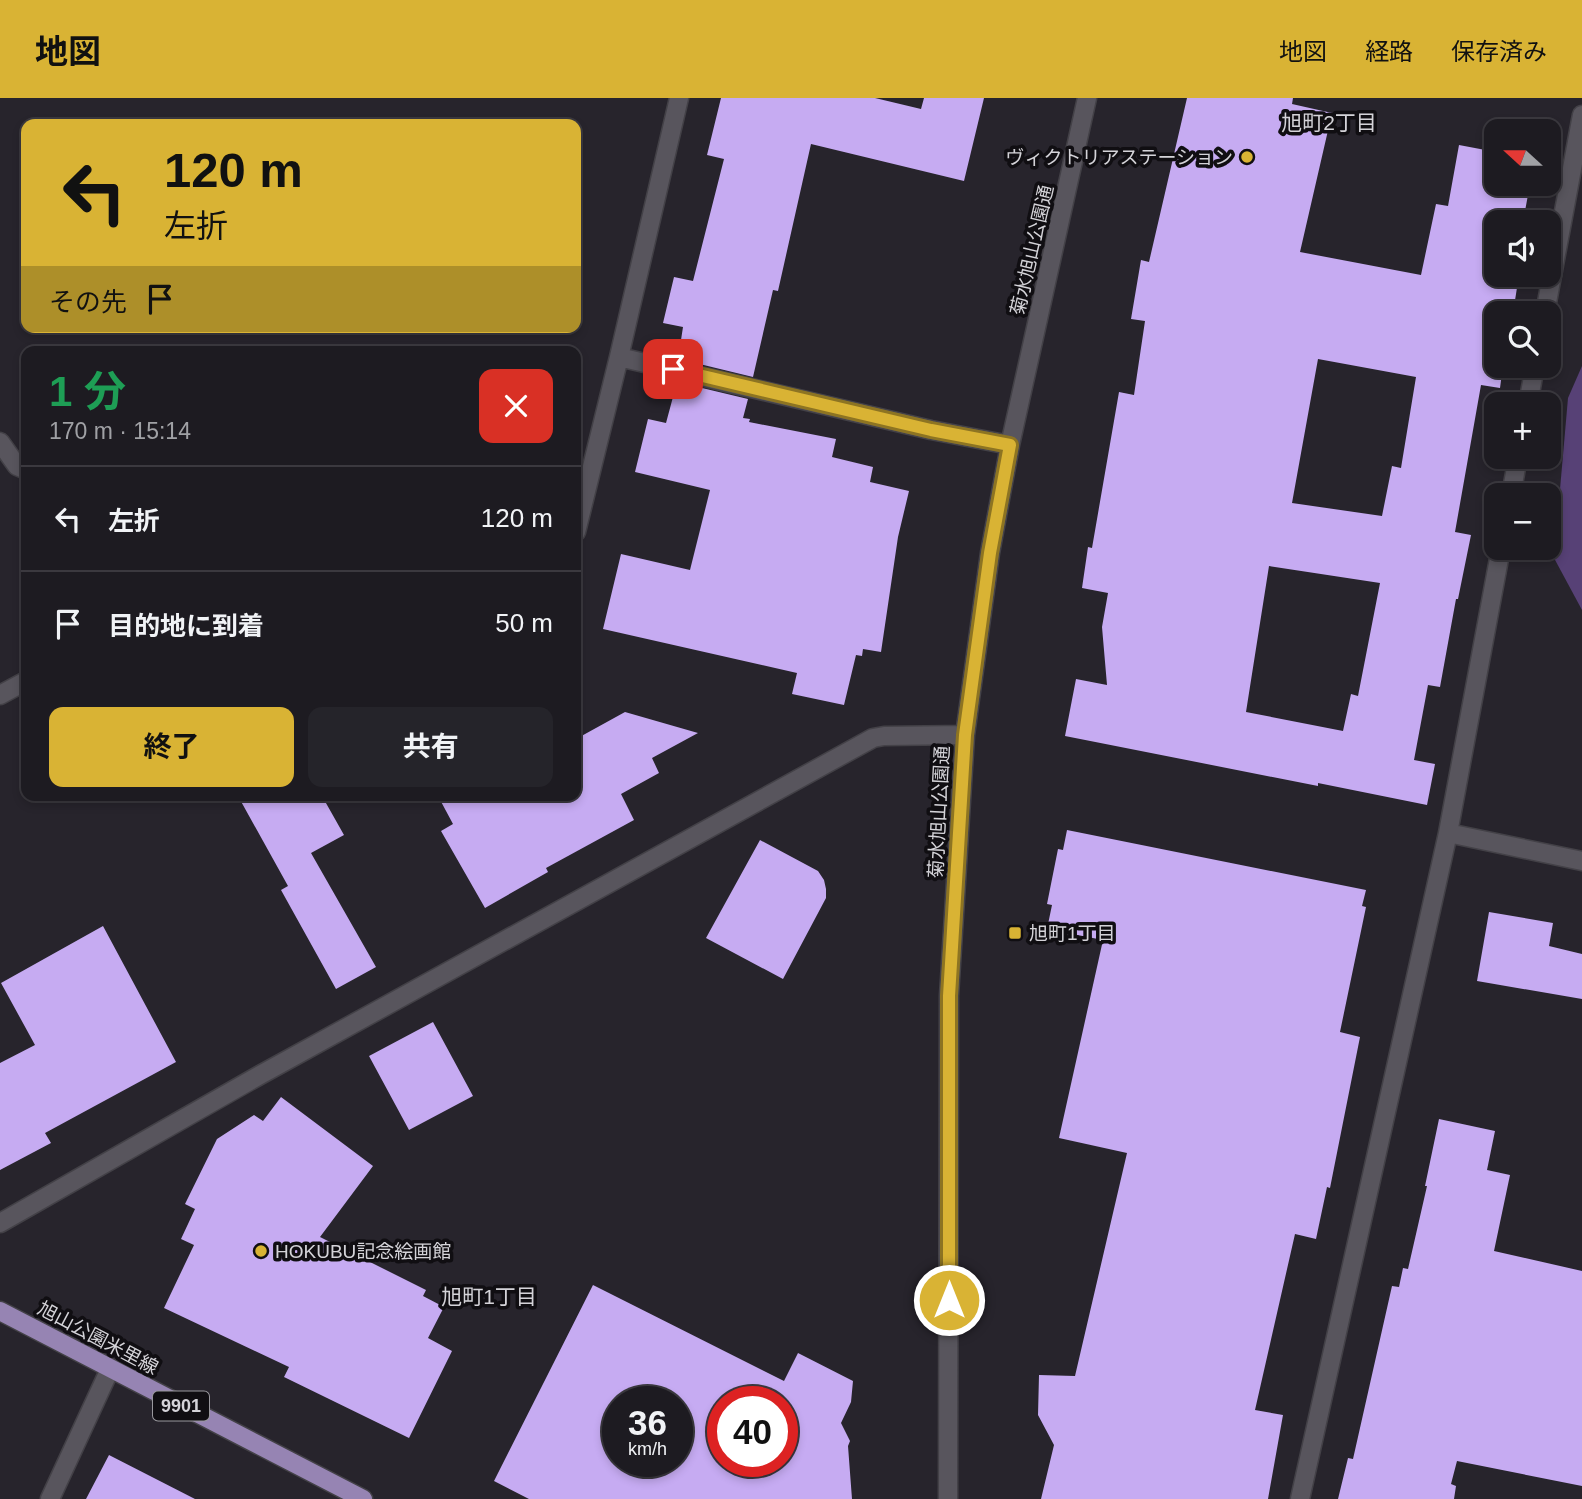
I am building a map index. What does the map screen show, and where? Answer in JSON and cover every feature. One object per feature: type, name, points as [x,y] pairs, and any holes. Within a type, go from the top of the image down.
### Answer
[{"type":"main road","name":"旭山公園米里線","points":[[0,1311],[363,1499]]},
{"type":"street","points":[[581,511],[679,98]]},
{"type":"street","name":"菊水旭山公園通","points":[[948,1499],[949,996],[965,735],[990,553],[1010,445],[1087,98]]},
{"type":"street","points":[[1547,301],[1582,115]]},
{"type":"street","points":[[619,357],[931,430],[1010,445]]},
{"type":"street","points":[[0,442],[21,468]]},
{"type":"street","points":[[1300,1499],[1448,833],[1499,560]]},
{"type":"street","points":[[0,695],[21,684]]},
{"type":"street","points":[[0,1223],[260,1075],[873,738],[965,735]]},
{"type":"street","points":[[1448,833],[1582,861]]},
{"type":"street","points":[[50,1499],[110,1369]]},
{"type":"shaded area","points":[[1582,366],[1582,610],[1555,560],[1561,560],[1561,483],[1568,398]]},
{"type":"building","points":[[721,98],[875,98],[921,109],[924,98],[984,98],[964,181],[811,144],[778,291],[773,290],[753,377],[683,360],[688,342],[681,340],[683,327],[663,323],[674,277],[693,281],[724,159],[707,155]]},
{"type":"building","points":[[1187,98],[1293,98],[1292,104],[1332,113],[1300,252],[1421,275],[1436,204],[1448,206],[1459,145],[1484,150],[1484,196],[1528,196],[1525,210],[1484,210],[1484,287],[1517,287],[1515,301],[1484,301],[1484,378],[1501,378],[1500,388],[1481,385],[1455,532],[1471,535],[1440,687],[1428,685],[1414,760],[1435,764],[1427,805],[1065,736],[1076,679],[1107,685],[1102,627],[1108,593],[1082,588],[1088,547],[1092,548],[1119,392],[1134,395],[1145,321],[1131,319],[1141,260],[1149,262]],"holes":[[[1318,359],[1416,377],[1401,468],[1392,466],[1382,516],[1292,503]],[[1269,566],[1380,583],[1358,696],[1351,694],[1343,731],[1246,712]]]},
{"type":"building","points":[[677,382],[748,399],[743,418],[750,419],[749,422],[836,439],[832,457],[873,467],[870,482],[909,491],[898,537],[881,652],[863,649],[862,656],[856,655],[844,705],[792,694],[797,673],[603,629],[621,554],[690,570],[710,490],[635,472],[648,419],[666,423]]},
{"type":"building","points":[[625,712],[698,733],[652,758],[659,773],[621,794],[634,820],[546,868],[548,872],[485,908],[441,831],[453,824],[441,801],[581,801],[581,736]]},
{"type":"building","points":[[241,801],[325,801],[344,835],[311,853],[376,967],[336,989],[281,890],[288,886]]},
{"type":"building","points":[[1067,830],[1366,890],[1362,906],[1366,907],[1340,1032],[1360,1037],[1330,1188],[1327,1187],[1316,1239],[1295,1234],[1255,1410],[1283,1415],[1268,1499],[1041,1499],[1054,1445],[1038,1415],[1039,1375],[1075,1376],[1127,1153],[1059,1138],[1103,940],[1047,929],[1052,905],[1047,904],[1058,849],[1063,850]]},
{"type":"building","points":[[760,840],[818,871],[826,889],[826,898],[783,979],[706,938]]},
{"type":"building","points":[[1489,912],[1553,923],[1549,946],[1582,954],[1582,999],[1477,981]]},
{"type":"building","points":[[103,926],[176,1062],[45,1133],[51,1143],[0,1170],[0,1063],[35,1045],[1,983]]},
{"type":"building","points":[[433,1022],[473,1096],[409,1130],[369,1056]]},
{"type":"building","points":[[281,1097],[373,1166],[320,1237],[426,1290],[423,1296],[444,1307],[428,1338],[452,1351],[409,1438],[284,1377],[289,1367],[164,1308],[194,1245],[181,1239],[195,1209],[185,1204],[217,1139],[254,1115],[263,1121]]},
{"type":"building","points":[[1439,1119],[1495,1131],[1487,1170],[1510,1175],[1494,1251],[1582,1271],[1582,1486],[1457,1461],[1451,1484],[1456,1486],[1454,1499],[1338,1499],[1348,1458],[1353,1459],[1392,1286],[1399,1287],[1403,1268],[1408,1269]]},
{"type":"building","points":[[593,1285],[784,1381],[798,1353],[853,1381],[851,1402],[841,1423],[850,1441],[848,1446],[852,1499],[529,1499],[494,1481]]},
{"type":"building","points":[[109,1455],[195,1499],[86,1499]]},
{"type":"place","name":"ヴィクトリアステーション","points":[[1247,157]]},
{"type":"place","name":"旭町1丁目","points":[[1015,933]]},
{"type":"place","name":"HOKUBU記念絵画館","points":[[261,1251]]},
{"type":"district","name":"旭町2丁目","points":[[1329,122]]},
{"type":"district","name":"旭町1丁目","points":[[489,1296]]},
{"type":"route","points":[[673,369],[931,430],[1010,445],[990,553],[965,735],[949,996],[949,1300]]}]
